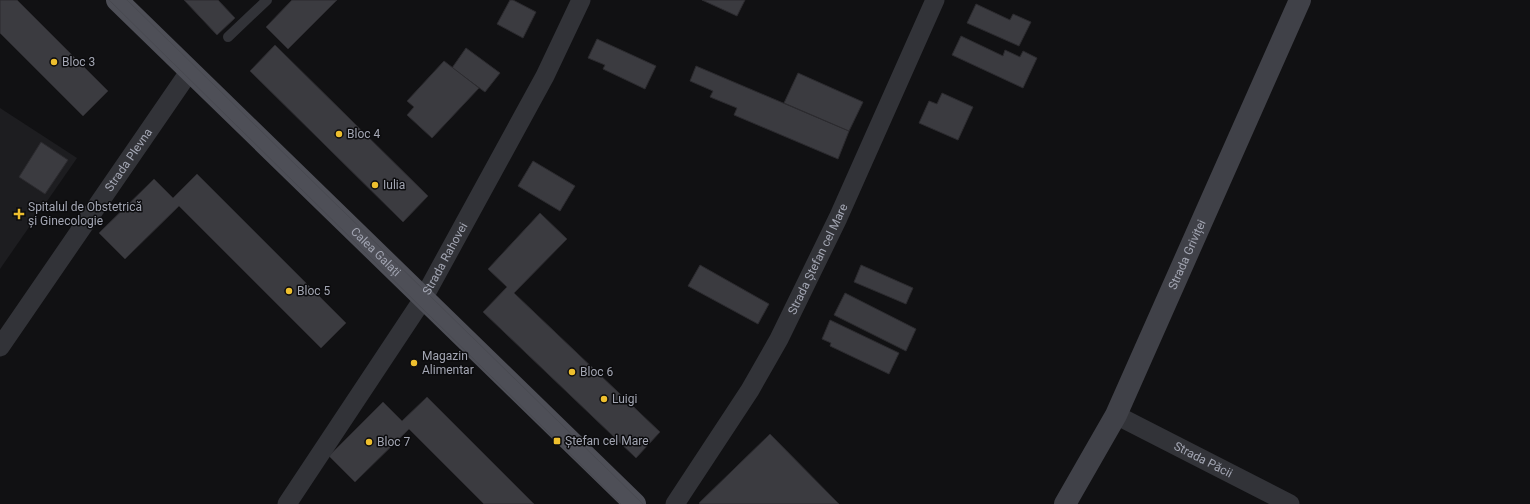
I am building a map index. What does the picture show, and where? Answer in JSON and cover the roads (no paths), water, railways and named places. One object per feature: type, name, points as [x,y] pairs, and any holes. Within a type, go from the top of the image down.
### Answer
[{"type":"main road","name":"Calea Galați","points":[[117,0],[189,72],[635,504]]},
{"type":"main road","name":"Strada Griviței","points":[[1065,504],[1116,415],[1300,0]]},
{"type":"street","name":"Strada Rahovei","points":[[288,504],[423,299],[545,76],[581,0]]},
{"type":"street","name":"Strada Ștefan cel Mare","points":[[675,504],[750,390],[779,339],[838,218],[935,0]]},
{"type":"street","name":"Strada Plevna","points":[[0,347],[189,72]]},
{"type":"street","name":"Strada Păcii","points":[[1116,415],[1290,504]]},
{"type":"lane","points":[[228,37],[267,0]]},
{"type":"tram line","points":[[109,0],[621,504]]},
{"type":"tram line","points":[[127,0],[643,504]]},
{"type":"place","name":"Bloc 3","points":[[54,62]]},
{"type":"place","name":"Bloc 4","points":[[339,134]]},
{"type":"place","name":"Iulia","points":[[375,185]]},
{"type":"place","name":"Spitalul de Obstetrică și Ginecologie","points":[[19,214]]},
{"type":"place","name":"Bloc 5","points":[[289,291]]},
{"type":"place","name":"Magazin Alimentar","points":[[414,363]]},
{"type":"place","name":"Bloc 6","points":[[572,372]]},
{"type":"place","name":"Luigi","points":[[604,399]]},
{"type":"place","name":"Ștefan cel Mare","points":[[557,441]]},
{"type":"place","name":"Bloc 7","points":[[369,442]]}]
